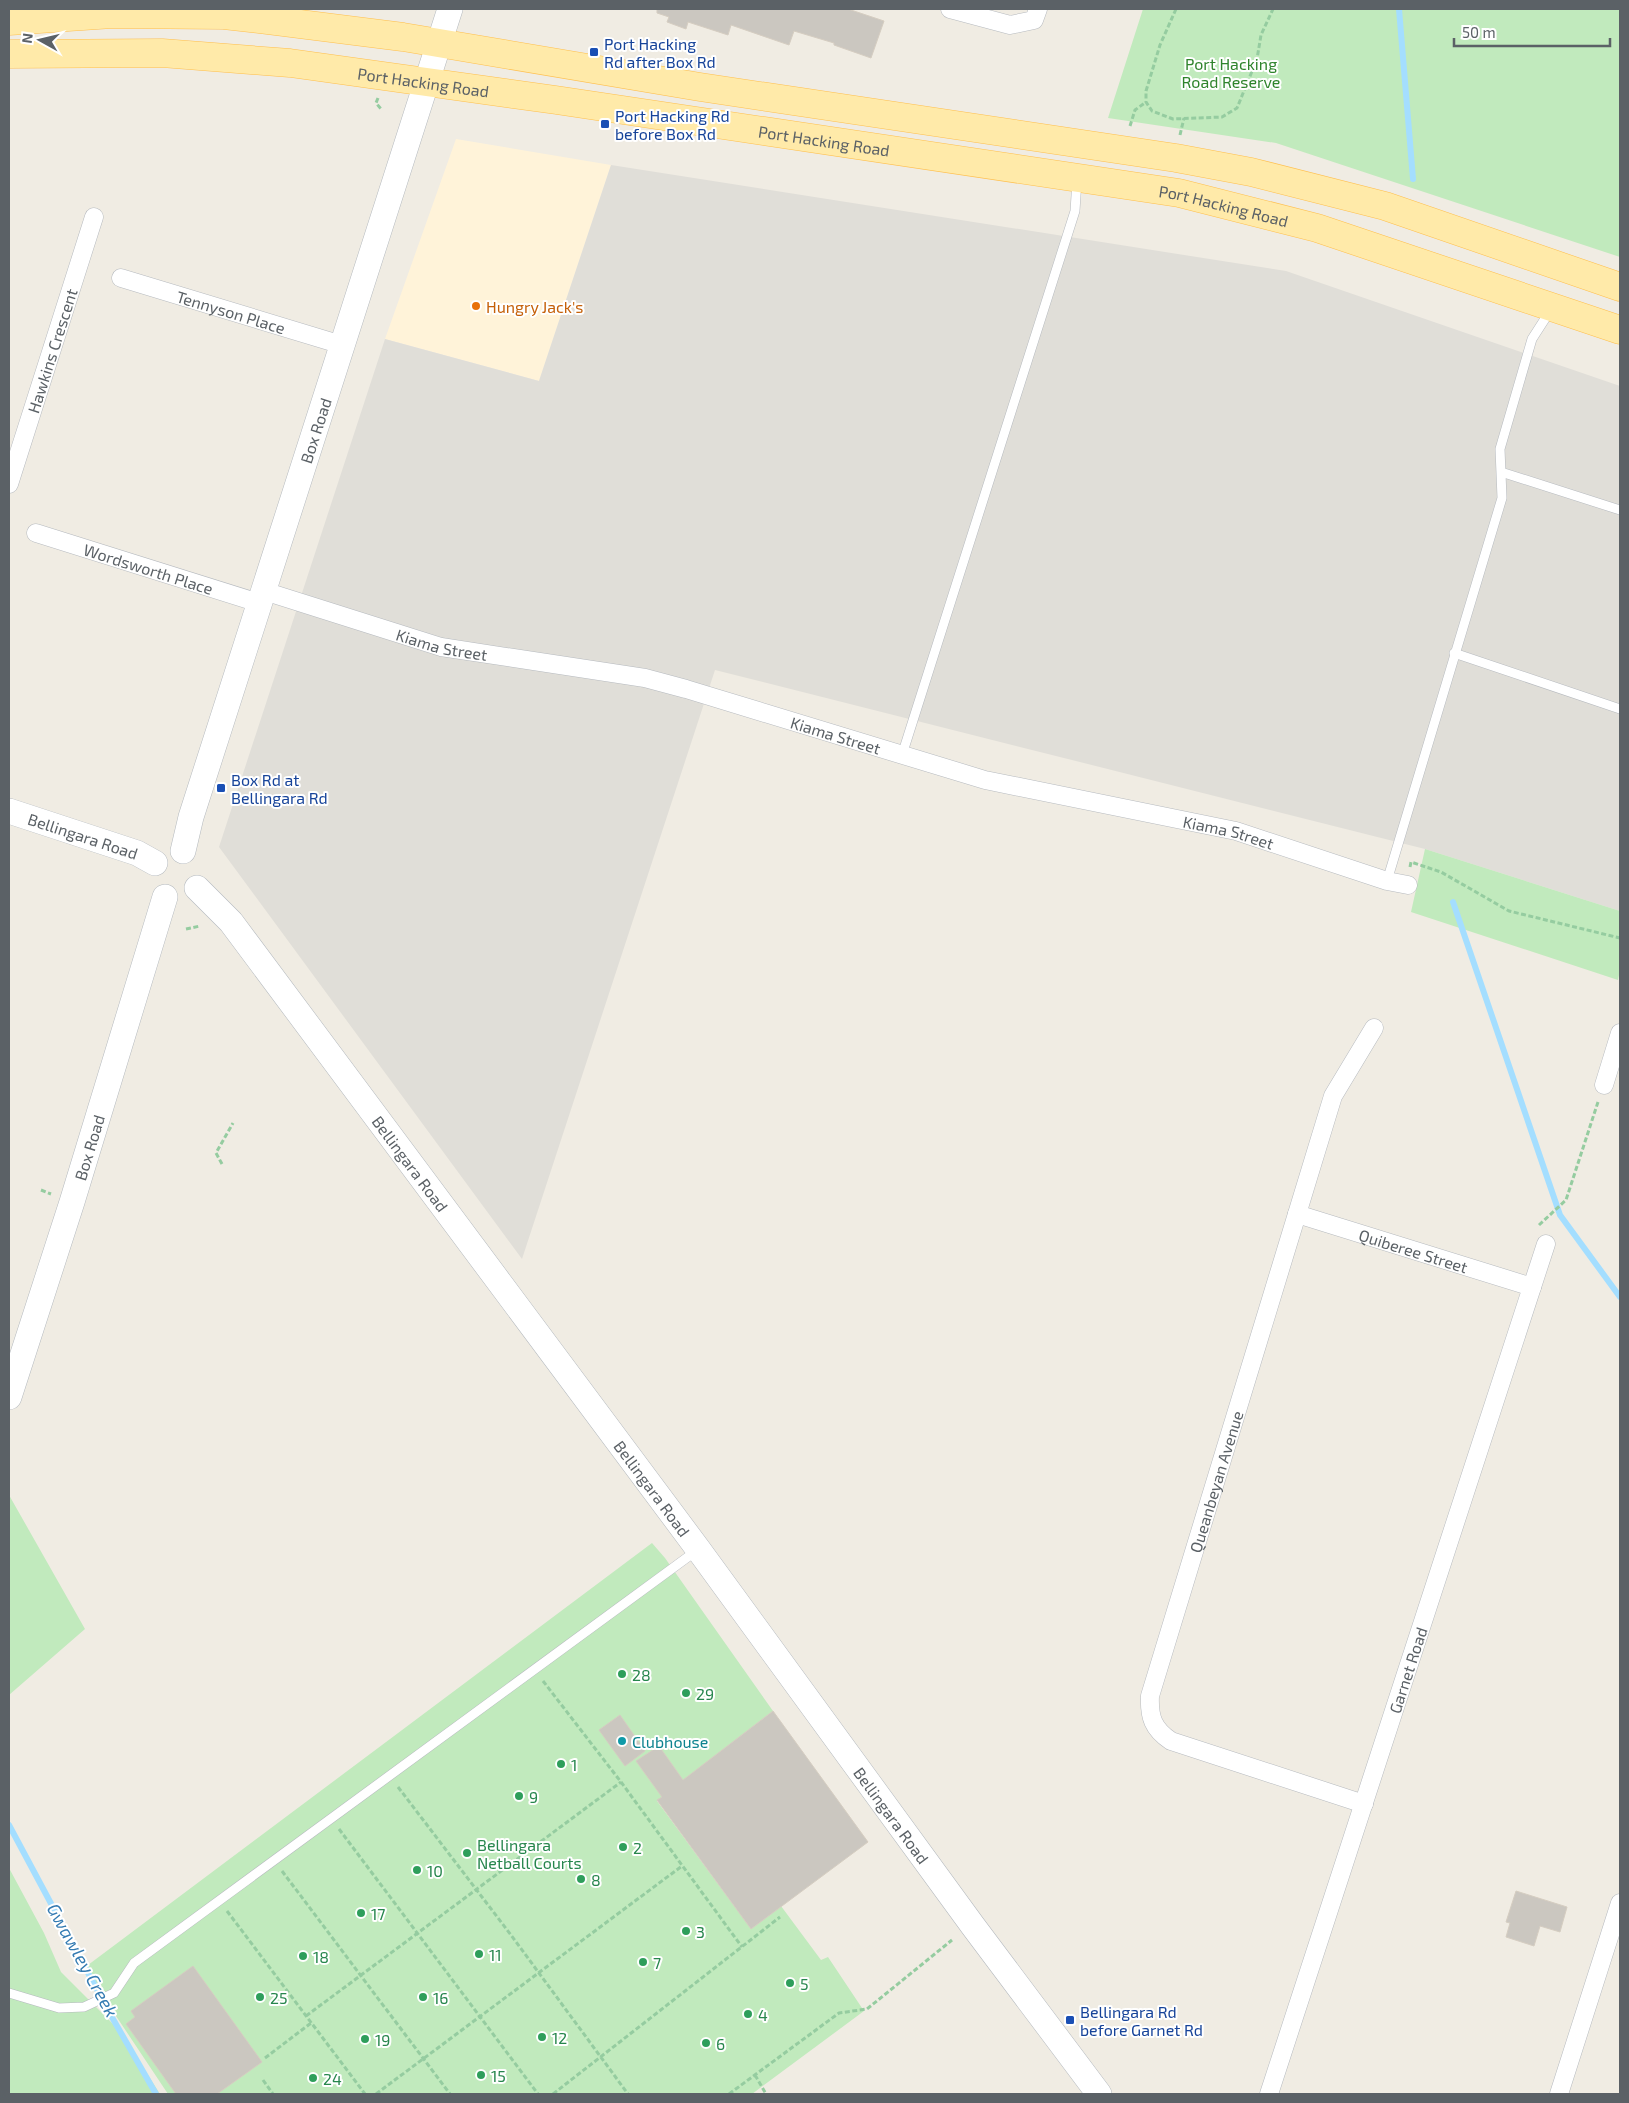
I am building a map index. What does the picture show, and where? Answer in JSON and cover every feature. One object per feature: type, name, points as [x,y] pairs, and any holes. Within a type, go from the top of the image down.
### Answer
[{"type":"main road","name":"Port Hacking Road","points":[[9,21],[112,14],[224,15],[382,34],[700,87],[1156,155],[1251,172],[1385,206],[1620,287]]},
{"type":"main road","name":"Port Hacking Road","points":[[9,54],[162,53],[290,63],[427,81],[1179,193],[1269,215],[1335,234],[1620,330]]},
{"type":"street","name":"Box Road","points":[[183,851],[191,817],[450,9]]},
{"type":"street","points":[[950,9],[1010,24],[1034,20],[1038,9]]},
{"type":"street","name":"Hawkins Crescent","points":[[9,484],[94,216]]},
{"type":"street","name":"Tennyson Place","points":[[121,278],[342,344]]},
{"type":"street","name":"Wordsworth Place","points":[[36,533],[262,597]]},
{"type":"street","name":"Kiama Street","points":[[262,597],[441,647],[645,678],[902,755],[1021,788],[1236,831],[1387,881],[1408,885]]},
{"type":"street","name":"Bellingara Road","points":[[9,811],[137,852],[155,863]]},
{"type":"street","points":[[183,851],[195,859],[199,866],[201,873],[197,888],[186,898],[172,899],[165,897],[154,886],[152,870],[155,863],[167,852],[183,851]]},
{"type":"street","name":"Bellingara Road","points":[[197,888],[231,922],[698,1549],[973,1926],[1099,2094]]},
{"type":"street","name":"Box Road","points":[[9,1397],[72,1202],[165,897]]},
{"type":"street","name":"Queanbeyan Avenue","points":[[1364,1804],[1171,1741],[1155,1727],[1150,1709],[1150,1696],[1333,1096],[1374,1028]]},
{"type":"street","points":[[1604,1085],[1619,1043]]},
{"type":"street","name":"Quiberee Street","points":[[1297,1214],[1532,1287]]},
{"type":"street","name":"Garnet Road","points":[[1269,2094],[1546,1244]]},
{"type":"street","points":[[1559,2094],[1620,1903]]},
{"type":"lane","points":[[902,755],[1075,211],[1078,177]]},
{"type":"lane","points":[[1387,881],[1502,498],[1500,449],[1526,358],[1532,340],[1553,306]]},
{"type":"lane","points":[[1501,472],[1620,510]]},
{"type":"lane","points":[[1454,653],[1620,709]]},
{"type":"lane","points":[[9,1993],[59,2008],[89,2004],[114,1992],[134,1963],[698,1549]]},
{"type":"path","points":[[1176,9],[1160,46],[1146,91],[1146,102],[1152,111],[1173,119],[1222,117],[1237,108],[1256,59],[1261,36],[1273,9]]},
{"type":"path","points":[[1130,126],[1135,110],[1146,102]]},
{"type":"path","points":[[376,103],[382,110]]},
{"type":"path","points":[[1408,885],[1411,862],[1441,872],[1509,910],[1620,938]]},
{"type":"path","points":[[186,929],[200,926]]},
{"type":"path","points":[[1539,1226],[1554,1214],[1566,1200],[1604,1085]]},
{"type":"path","points":[[222,1164],[216,1153],[233,1123]]},
{"type":"path","points":[[534,1670],[621,1782],[742,1947]]},
{"type":"path","points":[[390,1776],[628,2094]]},
{"type":"path","points":[[306,2016],[621,1782]]},
{"type":"path","points":[[330,1819],[538,2094]]},
{"type":"path","points":[[273,1861],[297,1889],[450,2094]]},
{"type":"path","points":[[376,2094],[682,1866]]},
{"type":"path","points":[[219,1901],[365,2094]]},
{"type":"path","points":[[553,2094],[780,1917]]},
{"type":"path","points":[[729,2094],[839,2013],[867,2008],[952,1940]]},
{"type":"path","points":[[265,2058],[311,2023]]},
{"type":"path","points":[[755,2074],[766,2094]]},
{"type":"path","points":[[263,2080],[273,2094]]},
{"type":"shaded area","points":[[456,139],[611,165],[539,381],[385,339]]},
{"type":"shaded area","points":[[611,165],[1286,271],[1620,386],[1620,911],[1425,849],[715,670],[522,1259],[219,847],[385,339],[539,381]]},
{"type":"green space","name":"Port Hacking Road Reserve","points":[[1143,9],[1620,9],[1620,257],[1276,143],[1108,118]]},
{"type":"green space","points":[[1425,849],[1620,911],[1620,970],[1618,980],[1411,912]]},
{"type":"green space","points":[[9,1495],[85,1629],[9,1695]]},
{"type":"green space","name":"Bellingara Netball Courts","points":[[652,1543],[665,1558],[773,1711],[657,1801],[751,1929],[781,1906],[821,1960],[828,1957],[864,2011],[752,2094],[168,2094],[84,1968]]},
{"type":"green space","points":[[9,1868],[44,1933],[61,1972],[120,2031],[160,2094],[9,2094]]},
{"type":"building","points":[[657,9],[848,9],[884,21],[871,58],[834,45],[834,43],[794,31],[789,45],[731,25],[728,35],[688,22],[686,29],[667,22],[669,17],[657,13]]},
{"type":"building","points":[[773,1711],[868,1842],[751,1929],[657,1800],[662,1797],[636,1761],[659,1746],[683,1780]]},
{"type":"building","name":"Clubhouse","points":[[620,1715],[645,1751],[625,1766],[599,1730]]},
{"type":"building","points":[[1516,1891],[1567,1907],[1560,1932],[1540,1926],[1534,1946],[1506,1937],[1510,1923],[1506,1922]]},
{"type":"building","points":[[193,1966],[262,2062],[217,2094],[176,2094],[126,2024],[135,2017],[131,2011]]},
{"type":"waterway","points":[[1399,9],[1413,179]]},
{"type":"waterway","points":[[1453,902],[1560,1215],[1620,1297]]},
{"type":"waterway","name":"Gwawley Creek","points":[[9,1825],[109,2012],[156,2094]]},
{"type":"place","name":"Port Hacking Rd after Box Rd","points":[[594,52]]},
{"type":"place","name":"Port Hacking Rd before Box Rd","points":[[605,124]]},
{"type":"place","name":"Hungry Jack's","points":[[476,306]]},
{"type":"place","name":"Box Rd at Bellingara Rd","points":[[221,788]]},
{"type":"place","name":"28","points":[[622,1674]]},
{"type":"place","name":"29","points":[[686,1693]]},
{"type":"place","name":"Clubhouse","points":[[622,1741]]},
{"type":"place","name":"1","points":[[561,1764]]},
{"type":"place","name":"9","points":[[519,1796]]},
{"type":"place","name":"2","points":[[623,1847]]},
{"type":"place","name":"Bellingara Netball Courts","points":[[467,1853]]},
{"type":"place","name":"10","points":[[417,1870]]},
{"type":"place","name":"8","points":[[581,1879]]},
{"type":"place","name":"17","points":[[361,1913]]},
{"type":"place","name":"3","points":[[686,1931]]},
{"type":"place","name":"11","points":[[479,1954]]},
{"type":"place","name":"18","points":[[303,1956]]},
{"type":"place","name":"7","points":[[643,1962]]},
{"type":"place","name":"5","points":[[790,1983]]},
{"type":"place","name":"25","points":[[260,1997]]},
{"type":"place","name":"16","points":[[423,1997]]},
{"type":"place","name":"4","points":[[748,2014]]},
{"type":"place","name":"Bellingara Rd before Garnet Rd","points":[[1070,2020]]},
{"type":"place","name":"12","points":[[542,2037]]},
{"type":"place","name":"19","points":[[365,2039]]},
{"type":"place","name":"6","points":[[706,2043]]},
{"type":"place","name":"15","points":[[481,2075]]},
{"type":"place","name":"24","points":[[313,2078]]}]
